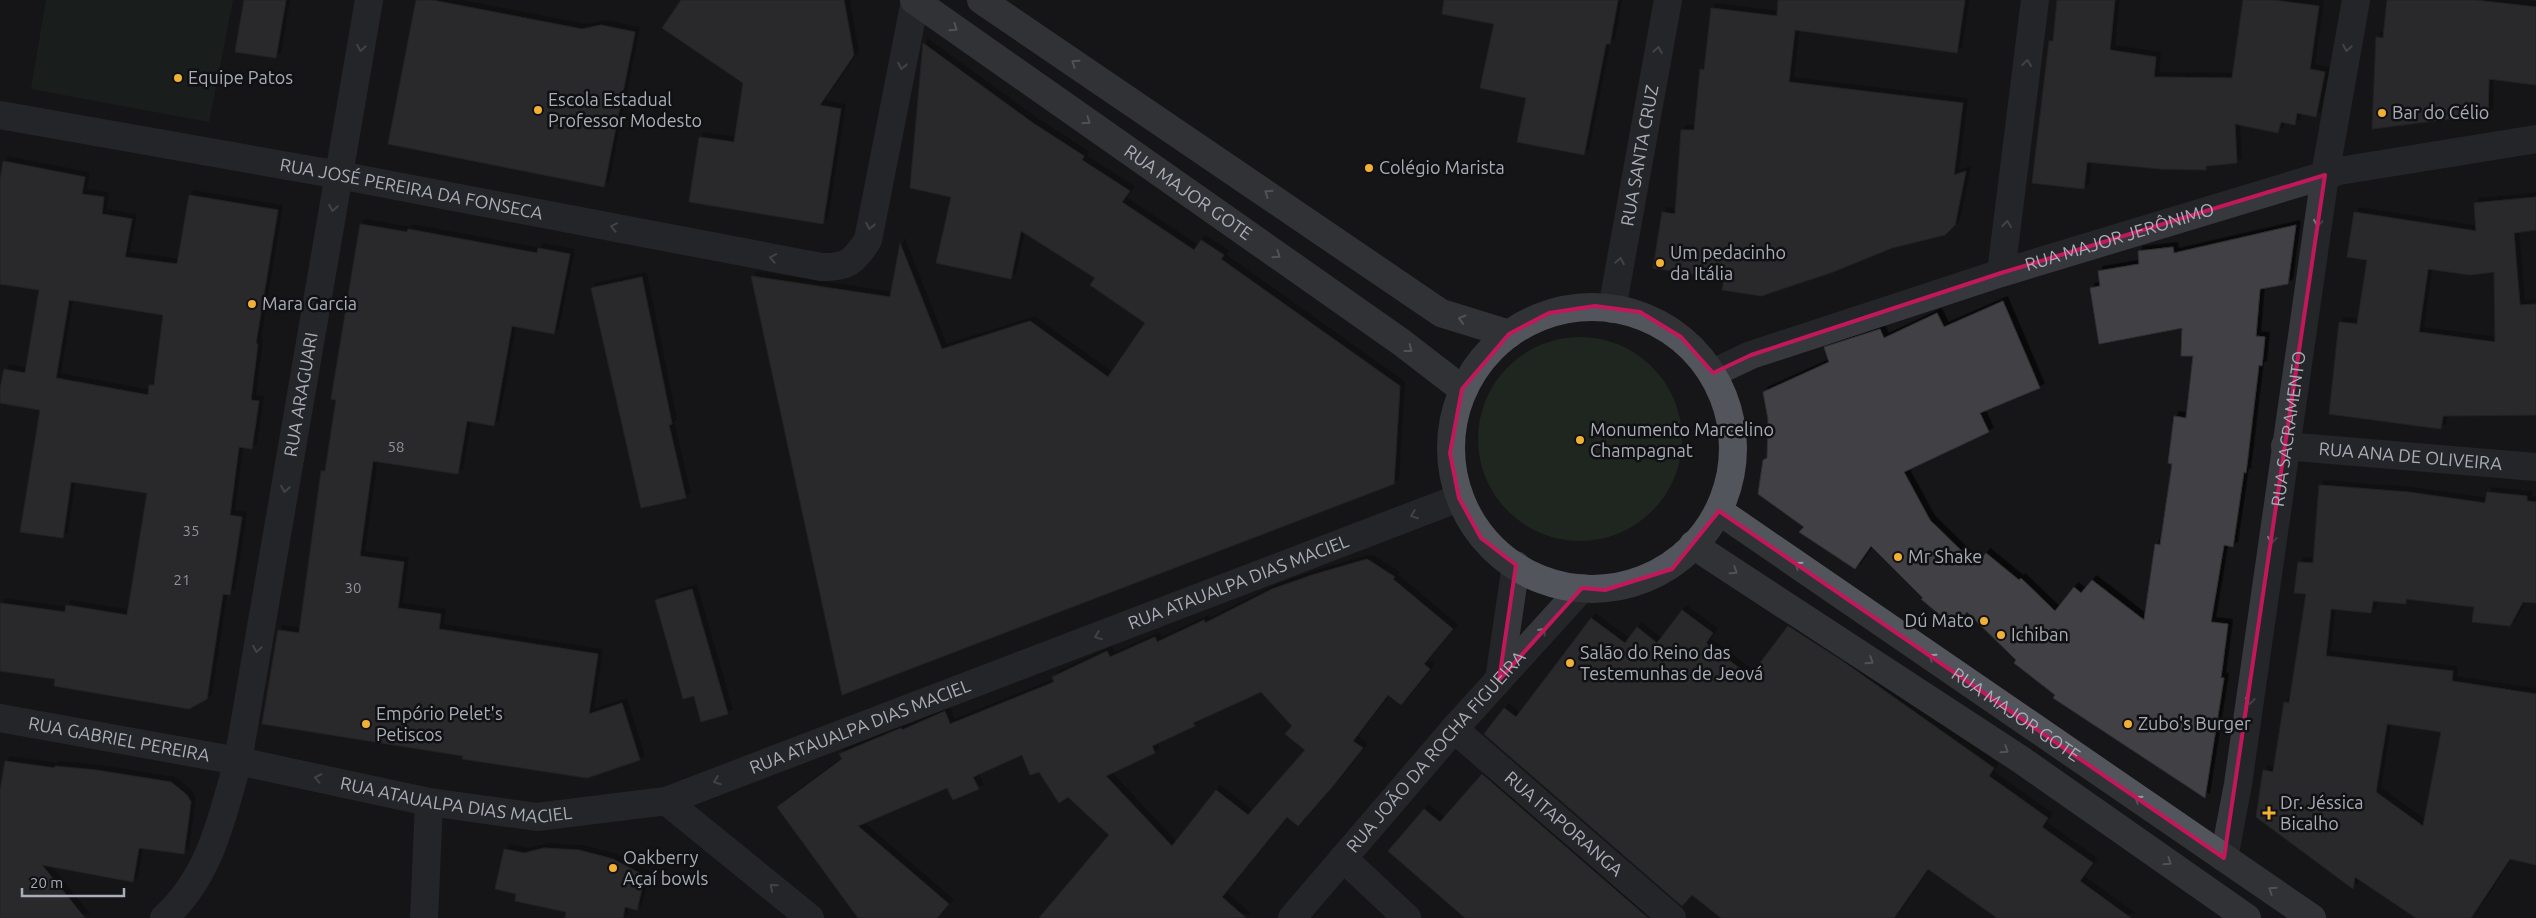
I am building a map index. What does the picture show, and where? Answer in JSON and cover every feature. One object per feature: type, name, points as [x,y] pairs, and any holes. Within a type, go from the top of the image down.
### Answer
[{"type":"main road","points":[[981,0],[1441,313],[1509,334]]},
{"type":"main road","name":"RUA MAJOR GOTE","points":[[914,1],[1401,342],[1462,389]]},
{"type":"main road","points":[[1594,306],[1612,309],[1640,312],[1681,337],[1713,373],[1731,417],[1734,468],[1719,511],[1672,569],[1651,578],[1605,590],[1557,586],[1516,566],[1481,538],[1459,498],[1450,453],[1462,389],[1477,367],[1509,334],[1550,313],[1594,306]]},
{"type":"main road","name":"RUA MAJOR GOTE","points":[[1719,511],[2312,918]]},
{"type":"main road","name":"RUA MAJOR GOTE","points":[[1693,545],[2020,759],[2247,918]]},
{"type":"street","name":"RUA ARAGUARI","points":[[164,918],[181,903],[198,878],[216,839],[238,761],[369,0]]},
{"type":"street","name":"RUA SANTA CRUZ","points":[[1612,309],[1668,0]]},
{"type":"street","points":[[2001,273],[2035,0]]},
{"type":"street","name":"RUA SACRAMENTO","points":[[2224,858],[2238,784],[2285,446],[2326,175],[2356,0]]},
{"type":"street","name":"RUA JOSÉ PEREIRA DA FONSECA","points":[[0,115],[339,175],[821,267],[837,268],[848,264],[858,255],[868,240],[914,1]]},
{"type":"street","name":"RUA MAJOR JERÔNIMO","points":[[1713,373],[1751,355],[2001,273],[2326,175],[2536,139]]},
{"type":"street","name":"RUA ANA DE OLIVEIRA","points":[[2285,446],[2536,466]]},
{"type":"street","name":"RUA ATAUALPA DIAS MACIEL","points":[[238,761],[429,802],[537,817],[666,801],[1459,498]]},
{"type":"street","points":[[1499,680],[1516,566]]},
{"type":"street","name":"RUA JOÃO DA ROCHA FIGUEIRA","points":[[1292,918],[1454,729],[1582,588]]},
{"type":"street","name":"RUA GABRIEL PEREIRA","points":[[0,718],[238,761]]},
{"type":"street","name":"RUA ITAPORANGA","points":[[1454,729],[1672,918]]},
{"type":"street","points":[[666,801],[810,918]]},
{"type":"street","points":[[424,918],[429,802]]},
{"type":"street","points":[[1343,858],[1407,918]]},
{"type":"highlighted area","points":[[2325,175],[2224,858],[1719,511],[1672,569],[1605,590],[1582,588],[1499,680],[1516,565],[1481,538],[1459,498],[1450,453],[1462,389],[1509,334],[1549,313],[1595,306],[1640,312],[1681,337],[1713,373],[1751,355],[2001,273]]},
{"type":"shaded area","name":"Equipe Patos","points":[[46,0],[233,0],[209,122],[31,89]]},
{"type":"shaded area","points":[[1570,337],[1590,337],[1619,344],[1645,360],[1659,374],[1675,400],[1681,419],[1681,459],[1675,478],[1659,504],[1645,518],[1619,534],[1610,537],[1590,541],[1570,541],[1541,534],[1515,518],[1501,504],[1485,478],[1482,469],[1478,449],[1478,429],[1485,400],[1501,374],[1515,360],[1541,344],[1550,341]]},
{"type":"building","points":[[244,0],[286,0],[276,58],[235,52]]},
{"type":"building","name":"Escola Estadual Professor Modesto","points":[[416,0],[432,0],[582,29],[601,25],[635,32],[604,187],[388,144]]},
{"type":"building","points":[[681,0],[844,0],[854,55],[820,105],[841,109],[823,224],[689,202],[699,137],[734,142],[743,83],[662,28]]},
{"type":"building","points":[[1444,0],[1618,0],[1610,44],[1606,44],[1584,155],[1517,142],[1526,98],[1480,88],[1494,24],[1442,14]]},
{"type":"building","points":[[1778,0],[1965,0],[1957,53],[1795,30],[1789,82],[1963,103],[1954,175],[1966,171],[1955,225],[1945,235],[1892,248],[1833,272],[1761,296],[1722,290],[1724,279],[1653,268],[1662,212],[1675,214],[1681,130],[1694,130],[1700,69],[1704,70],[1711,8],[1777,16]]},
{"type":"building","points":[[2057,0],[2115,0],[2110,50],[2156,57],[2154,77],[2232,78],[2243,0],[2273,0],[2319,6],[2310,69],[2325,72],[2316,117],[2297,113],[2295,125],[2281,122],[2278,133],[2235,124],[2237,163],[2206,166],[2206,170],[2161,169],[2087,162],[2084,189],[2032,183],[2049,41],[2053,41]]},
{"type":"building","points":[[2387,0],[2475,0],[2536,7],[2536,85],[2489,79],[2488,114],[2372,129],[2376,37],[2383,38]]},
{"type":"building","points":[[923,43],[1033,123],[1084,156],[1082,160],[1130,191],[1122,202],[1194,250],[1201,240],[1224,255],[1221,259],[1400,386],[1394,484],[842,695],[751,276],[890,297],[900,243],[942,349],[1030,321],[1108,377],[1145,323],[1090,285],[1095,278],[1021,231],[1011,279],[936,263],[951,197],[910,188]]},
{"type":"building","points":[[3,161],[85,177],[82,194],[104,197],[102,214],[132,219],[125,257],[177,264],[189,195],[278,210],[256,343],[258,344],[251,400],[259,401],[252,449],[239,447],[230,515],[242,517],[230,595],[223,594],[207,699],[189,709],[54,686],[55,679],[0,671],[0,603],[65,612],[66,605],[127,615],[147,493],[71,482],[63,538],[20,532],[40,410],[0,403],[0,389],[4,369],[25,373],[39,290],[0,284],[0,180]],"holes":[[[69,300],[163,315],[154,385],[149,385],[148,395],[56,378]]]},
{"type":"building","points":[[2536,197],[2536,230],[2514,233],[2520,305],[2536,304],[2536,415],[2443,416],[2441,429],[2329,414],[2339,322],[2357,324],[2367,260],[2347,257],[2354,212],[2476,231],[2474,203]],"holes":[[[2428,269],[2470,275],[2494,272],[2495,342],[2419,332]]]},
{"type":"building","points":[[360,224],[407,232],[408,229],[537,253],[538,248],[570,254],[554,334],[512,326],[494,426],[467,421],[458,474],[373,461],[360,556],[404,562],[398,608],[441,614],[439,629],[598,654],[589,714],[622,703],[640,760],[587,778],[462,759],[463,756],[262,724],[278,630],[299,633],[321,471],[325,471],[336,400],[331,399]]},
{"type":"building","points":[[2296,225],[2288,284],[2260,289],[2256,336],[2265,337],[2262,366],[2259,365],[2246,473],[2244,472],[2233,547],[2224,545],[2211,622],[2228,624],[2221,678],[2224,678],[2205,798],[2053,698],[2055,695],[2014,663],[2016,660],[1967,612],[1954,627],[1921,599],[1923,598],[1871,546],[1855,569],[1799,532],[1804,527],[1758,494],[1763,460],[1767,458],[1768,419],[1763,392],[1829,362],[1824,347],[1880,329],[1884,338],[1937,313],[1944,327],[2003,301],[2040,388],[1980,413],[1989,432],[1904,472],[1930,520],[1976,565],[1986,553],[2019,580],[2021,578],[2055,611],[2074,587],[2081,593],[2092,580],[2144,620],[2155,544],[2160,545],[2172,464],[2168,463],[2174,416],[2186,418],[2193,356],[2181,356],[2182,328],[2099,344],[2090,288],[2100,286],[2098,271],[2139,264],[2138,251],[2173,247],[2174,253]]},
{"type":"building","points":[[642,277],[672,424],[669,425],[686,498],[641,508],[591,288]]},
{"type":"building","points":[[2319,485],[2408,492],[2485,503],[2487,492],[2527,496],[2527,501],[2536,502],[2536,603],[2523,602],[2510,626],[2472,622],[2474,607],[2406,599],[2406,604],[2373,601],[2371,613],[2331,609],[2326,656],[2453,671],[2452,681],[2536,694],[2536,865],[2510,859],[2471,918],[2416,918],[2355,877],[2353,889],[2256,817],[2263,770],[2273,772],[2284,702],[2289,703],[2306,594],[2294,593],[2298,562],[2313,563]],"holes":[[[2387,724],[2441,732],[2423,826],[2376,792]]]},
{"type":"building","points":[[1367,559],[1395,577],[1393,579],[1453,629],[1424,664],[1430,669],[1401,705],[1388,695],[1353,741],[1363,748],[1333,786],[1298,826],[1287,817],[1222,897],[1246,918],[1039,918],[1109,835],[1068,797],[1059,803],[1039,772],[1030,775],[1022,755],[973,777],[979,789],[953,800],[947,788],[858,826],[949,904],[937,918],[858,918],[777,807],[842,759],[839,754],[945,711],[950,724],[1054,682],[1052,677],[1107,651],[1110,657],[1155,637],[1157,642],[1204,620],[1205,623],[1272,589]],"holes":[[[1261,692],[1292,726],[1285,734],[1305,750],[1248,815],[1216,790],[1172,846],[1106,776],[1155,753],[1152,746],[1195,726],[1193,723]]]},
{"type":"building","points":[[692,589],[728,714],[701,722],[694,696],[683,699],[655,600]]},
{"type":"building","points":[[1682,610],[1713,633],[1706,643],[1750,676],[1788,626],[1844,662],[1994,768],[1989,776],[2048,818],[2042,827],[2093,863],[2080,881],[2131,918],[1997,918],[1928,869],[1894,918],[1721,918],[1692,895],[1682,906],[1484,734],[1504,708],[1516,717],[1591,618],[1625,643],[1637,627],[1657,643]]},
{"type":"building","points":[[5,761],[55,768],[55,766],[96,770],[171,782],[187,795],[191,802],[184,854],[139,848],[133,882],[42,865],[85,918],[0,918],[0,791]]},
{"type":"building","points":[[1482,774],[1648,918],[1465,918],[1388,851],[1424,809],[1440,822]]},
{"type":"building","points":[[544,848],[579,850],[613,859],[645,876],[637,910],[625,907],[623,918],[565,918],[566,912],[515,901],[516,894],[495,889],[504,849],[524,853]]},
{"type":"place","name":"Equipe Patos","points":[[178,78]]},
{"type":"place","name":"Escola Estadual Professor Modesto","points":[[538,110]]},
{"type":"place","name":"Bar do Célio","points":[[2382,113]]},
{"type":"place","name":"Colégio Marista","points":[[1369,168]]},
{"type":"place","name":"Um pedacinho da Itália","points":[[1660,263]]},
{"type":"place","name":"Mara Garcia","points":[[252,304]]},
{"type":"place","name":"Monumento Marcelino Champagnat","points":[[1580,440]]},
{"type":"place","name":"Mr Shake","points":[[1898,557]]},
{"type":"place","name":"Dú Mato","points":[[1984,621]]},
{"type":"place","name":"Ichiban","points":[[2001,635]]},
{"type":"place","name":"Salão do Reino das Testemunhas de Jeová","points":[[1570,663]]},
{"type":"place","name":"Empório Pelet's Petiscos","points":[[366,724]]},
{"type":"place","name":"Zubo's Burger","points":[[2128,724]]},
{"type":"place","name":"Dr. Jéssica Bicalho","points":[[2269,813]]},
{"type":"place","name":"Oakberry Açaí bowls","points":[[613,868]]}]
